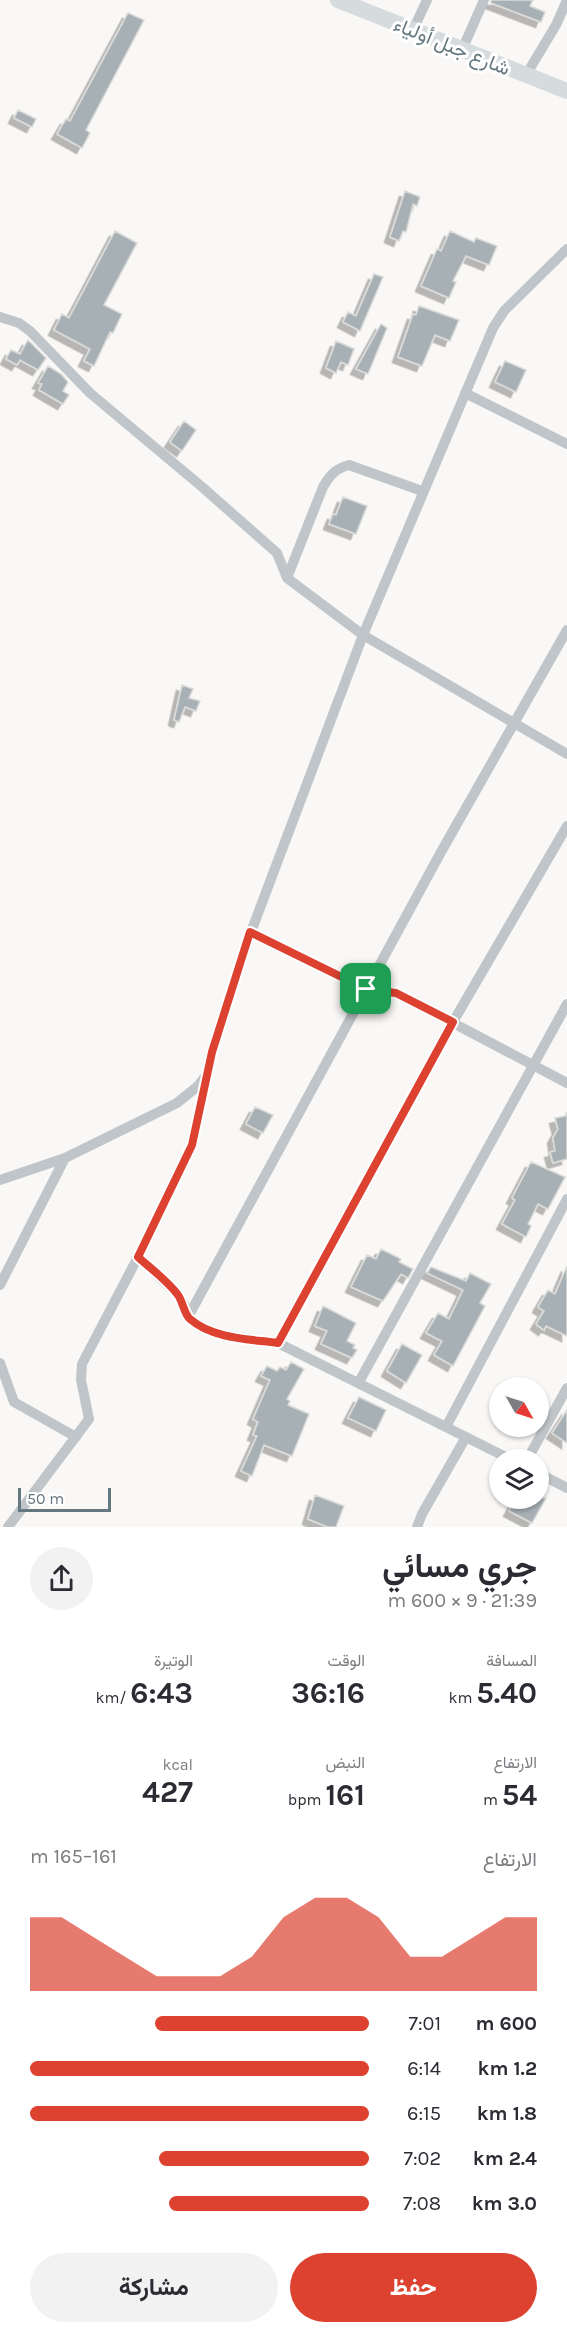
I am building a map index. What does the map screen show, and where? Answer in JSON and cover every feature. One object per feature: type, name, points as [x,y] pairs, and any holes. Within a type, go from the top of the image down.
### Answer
[{"type":"highway","name":"شارع جبل أولياء","points":[[347,2],[567,91]]},
{"type":"street","points":[[413,30],[427,0]]},
{"type":"street","points":[[462,50],[484,0]]},
{"type":"street","points":[[526,75],[556,25],[567,0]]},
{"type":"street","points":[[8,1527],[76,1437],[89,1415],[81,1380],[82,1364],[138,1257],[192,1145],[206,1075],[250,932],[363,635],[493,328],[504,311],[567,249]]},
{"type":"street","points":[[0,317],[19,324],[30,332],[90,393],[277,553],[287,578],[363,635],[567,754]]},
{"type":"street","points":[[465,393],[567,444]]},
{"type":"street","points":[[287,578],[323,487],[339,468],[349,465],[423,491]]},
{"type":"street","points":[[188,1317],[366,989],[567,630]]},
{"type":"street","points":[[278,1343],[453,1022],[567,826]]},
{"type":"street","points":[[250,932],[366,989],[396,993],[567,1083]]},
{"type":"street","points":[[359,1382],[567,1004]]},
{"type":"street","points":[[0,1180],[65,1158],[177,1103],[198,1086],[206,1075]]},
{"type":"street","points":[[0,1285],[65,1158]]},
{"type":"street","points":[[446,1427],[567,1199]]},
{"type":"street","points":[[138,1257],[176,1293],[184,1304],[188,1317],[202,1328],[220,1334],[278,1343],[490,1449]]},
{"type":"street","points":[[0,1363],[14,1402]]},
{"type":"street","points":[[533,1449],[567,1388]]},
{"type":"street","points":[[0,1392],[76,1437]]},
{"type":"street","points":[[417,1527],[422,1514],[466,1437]]},
{"type":"street","points":[[549,1479],[567,1488]]},
{"type":"building","points":[[491,0],[533,0],[530,6],[545,12],[541,22],[491,3]]},
{"type":"building","points":[[128,13],[144,20],[86,130],[90,133],[82,148],[57,134],[66,119],[70,121]]},
{"type":"building","points":[[18,110],[36,119],[32,127],[14,118]]},
{"type":"building","points":[[405,191],[420,197],[417,206],[413,204],[406,232],[403,231],[399,241],[390,237]]},
{"type":"building","points":[[115,231],[137,243],[104,305],[122,314],[113,333],[110,332],[94,366],[84,361],[90,349],[54,330],[62,314],[69,318]]},
{"type":"building","points":[[450,231],[474,242],[476,238],[497,246],[489,265],[466,256],[453,281],[456,282],[449,298],[421,286],[437,249],[441,251]]},
{"type":"building","points":[[374,274],[383,277],[360,331],[343,322],[348,312],[356,316]]},
{"type":"building","points":[[419,306],[459,320],[450,341],[435,335],[422,366],[398,357],[413,314],[416,315]]},
{"type":"building","points":[[381,324],[387,328],[368,374],[356,369]]},
{"type":"building","points":[[28,340],[46,358],[38,370],[20,360],[17,365],[6,359],[11,350],[20,354]]},
{"type":"building","points":[[336,341],[354,349],[348,365],[341,362],[336,373],[326,368]]},
{"type":"building","points":[[505,361],[526,370],[516,392],[495,382]]},
{"type":"building","points":[[48,366],[61,374],[68,382],[63,391],[69,395],[63,404],[39,390],[42,384],[38,383]]},
{"type":"building","points":[[184,421],[196,430],[182,451],[170,442]]},
{"type":"building","points":[[343,497],[367,506],[356,534],[329,524],[333,514],[336,515]]},
{"type":"building","points":[[182,685],[193,689],[189,698],[200,701],[196,711],[185,707],[179,722],[174,720]]},
{"type":"building","points":[[255,1107],[273,1115],[263,1133],[246,1124]]},
{"type":"building","points":[[567,1112],[567,1159],[553,1163],[550,1152],[555,1151],[553,1138],[558,1129],[555,1118],[565,1116]]},
{"type":"building","points":[[531,1162],[565,1177],[548,1209],[538,1204],[528,1224],[531,1226],[526,1237],[502,1224],[515,1200],[512,1198]]},
{"type":"building","points":[[381,1249],[401,1259],[399,1262],[413,1269],[408,1278],[401,1274],[383,1301],[351,1287],[367,1255],[376,1259]]},
{"type":"building","points":[[567,1266],[567,1336],[546,1326],[544,1330],[536,1324],[544,1311],[538,1307],[548,1290],[555,1294]]},
{"type":"building","points":[[431,1267],[466,1281],[470,1273],[491,1284],[480,1303],[485,1306],[453,1366],[434,1355],[442,1341],[426,1333],[438,1313],[449,1319],[463,1290],[427,1273]]},
{"type":"building","points":[[323,1306],[356,1323],[347,1341],[355,1345],[353,1348],[357,1350],[352,1358],[321,1344],[327,1331],[315,1326]]},
{"type":"building","points":[[402,1344],[422,1355],[406,1383],[387,1371]]},
{"type":"building","points":[[291,1362],[304,1369],[287,1399],[290,1401],[288,1405],[309,1414],[292,1456],[264,1445],[252,1476],[241,1471],[257,1436],[253,1435],[258,1422],[253,1419],[270,1380],[261,1376],[267,1366],[277,1371],[280,1367],[286,1370]]},
{"type":"building","points":[[359,1397],[386,1410],[376,1431],[348,1418]]},
{"type":"building","points":[[567,1410],[567,1443],[552,1433]]},
{"type":"building","points":[[315,1495],[344,1506],[336,1527],[328,1527],[308,1519]]},
{"type":"building","points":[[510,1509],[540,1509],[532,1523],[509,1511]]},
{"type":"route","points":[[250,932],[366,989],[396,993],[453,1022],[278,1343],[220,1334],[202,1328],[188,1317],[184,1304],[176,1293],[138,1257],[192,1145],[212,1052],[250,932]]}]
